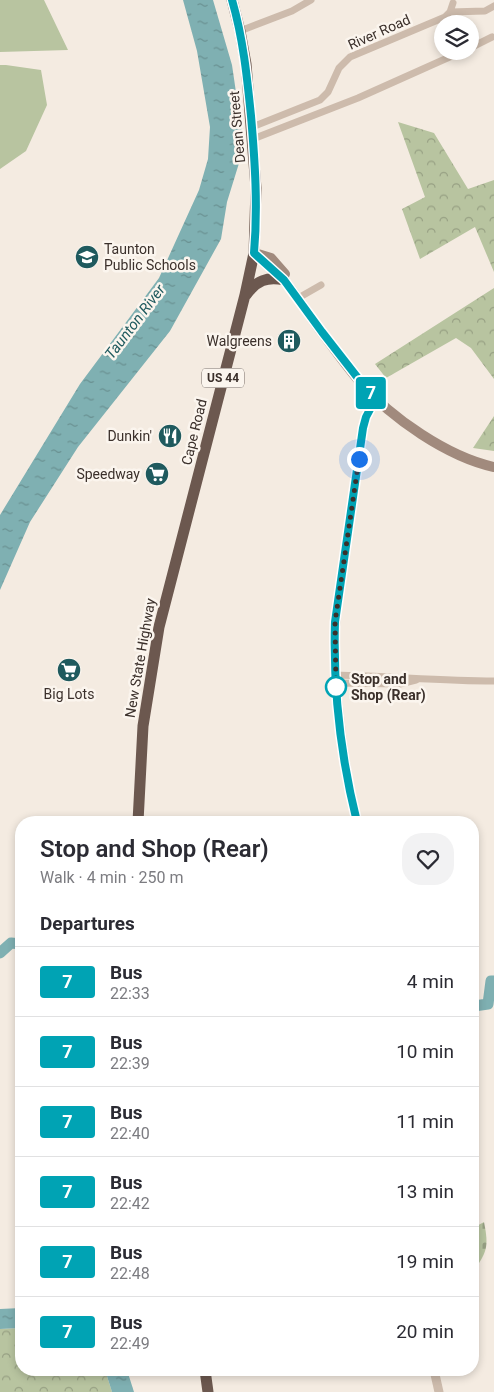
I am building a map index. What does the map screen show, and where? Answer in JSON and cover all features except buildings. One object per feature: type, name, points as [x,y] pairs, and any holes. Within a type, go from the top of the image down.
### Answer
[{"type":"highway","name":"Dean Street","points":[[232,0],[246,64],[253,133],[256,196],[254,253]]},
{"type":"highway","name":"Cape Road","points":[[191,502],[254,253]]},
{"type":"highway","points":[[242,303],[250,289],[258,282],[273,278],[284,280]]},
{"type":"highway","name":"New State Highway","points":[[138,816],[143,726],[153,660],[161,618],[191,502]]},
{"type":"highway","points":[[206,1376],[208,1392]]},
{"type":"main road","points":[[254,253],[284,280],[314,322],[361,382],[376,398],[408,423],[446,448],[467,459],[494,467]]},
{"type":"main road","points":[[254,253],[271,258],[276,262],[300,297],[314,322]]},
{"type":"street","points":[[240,31],[292,11],[311,0]]},
{"type":"street","points":[[453,3],[450,12],[475,12],[494,6]]},
{"type":"street","name":"River Road","points":[[253,133],[320,100],[328,92],[339,68],[350,57],[445,18],[450,12]]},
{"type":"street","points":[[479,44],[492,37]]},
{"type":"street","points":[[253,133],[358,98],[443,60]]},
{"type":"street","points":[[300,297],[321,285]]},
{"type":"street","points":[[356,816],[345,759],[336,679],[335,632],[363,428],[366,417],[376,398]]},
{"type":"street","points":[[336,679],[400,684],[419,680],[494,681]]},
{"type":"street","points":[[435,1376],[439,1392]]},
{"type":"green space","points":[[0,0],[44,0],[68,50],[0,52]]},
{"type":"green space","points":[[0,65],[41,70],[47,105],[26,151],[0,169]]},
{"type":"green space","points":[[398,122],[434,133],[468,189],[494,180],[494,272],[475,227],[420,259],[402,209],[425,197]]},
{"type":"green space","points":[[494,288],[494,379],[471,348],[456,338],[386,378],[375,364]]},
{"type":"green space","points":[[494,416],[494,451],[473,448]]},
{"type":"green space","points":[[484,1222],[486,1249],[479,1262],[479,1225]]},
{"type":"green space","points":[[15,1328],[15,1376],[107,1376],[112,1392],[0,1392],[0,1329]]},
{"type":"water","name":"Taunton River","points":[[183,0],[213,0],[232,65],[244,147],[227,202],[221,239],[170,331],[78,447],[30,522],[0,590],[0,515],[80,384],[159,278],[199,190],[208,159],[210,127],[197,51]]},
{"type":"water","points":[[15,1308],[15,1328],[0,1329],[0,1309]]},
{"type":"water","points":[[107,1376],[129,1376],[134,1392],[112,1392]]},
{"type":"waterway","points":[[0,953],[11,943],[15,943]]},
{"type":"waterway","points":[[479,1005],[488,1004],[491,981],[494,981]]},
{"type":"bus line","name":"7","points":[[232,0],[245,56],[252,127],[256,196],[254,253],[284,280],[322,332],[376,398],[366,417],[363,428],[335,622],[334,652],[338,704],[348,780],[356,816]]},
{"type":"place","name":"Taunton Public Schools","points":[[87,257]]},
{"type":"place","name":"Walgreens","points":[[289,341]]},
{"type":"place","name":"Dunkin'","points":[[170,436]]},
{"type":"place","name":"Speedway","points":[[157,474]]},
{"type":"place","name":"Big Lots","points":[[69,670]]},
{"type":"place","name":"Stop and Shop (Rear)","points":[[336,687]]},
{"type":"route","points":[[336,687],[335,622],[359,459]]}]
